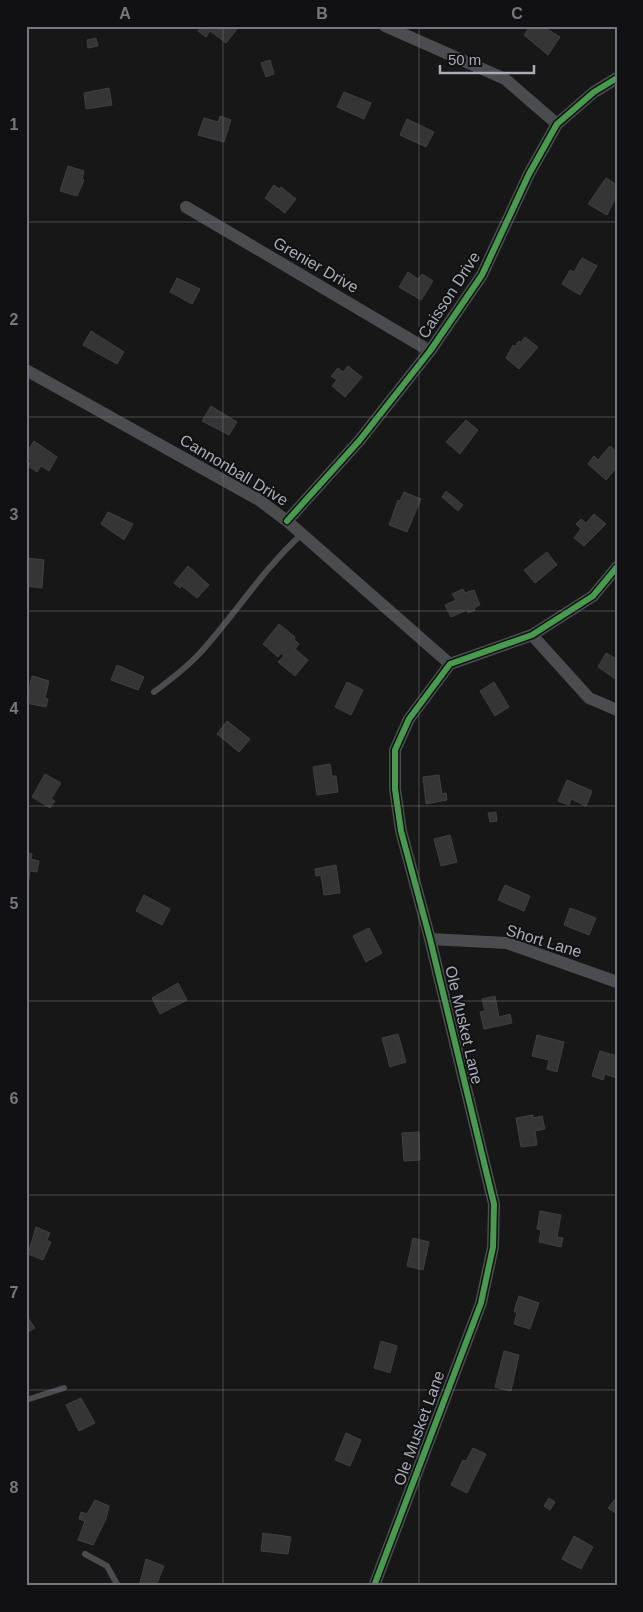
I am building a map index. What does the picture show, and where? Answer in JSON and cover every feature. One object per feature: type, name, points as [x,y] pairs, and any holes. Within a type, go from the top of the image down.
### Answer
[{"type":"street","points":[[384,26],[505,79],[557,124]]},
{"type":"street","name":"Caisson Drive","points":[[287,521],[359,441],[430,351],[482,275],[529,174],[557,124],[594,92],[617,78]]},
{"type":"street","name":"Grenier Drive","points":[[186,208],[430,351]]},
{"type":"street","name":"Cannonball Drive","points":[[26,370],[259,500],[287,521],[450,664]]},
{"type":"street","points":[[450,664],[532,634],[592,596],[617,567]]},
{"type":"street","points":[[532,634],[589,698],[617,710]]},
{"type":"street","name":"Ole Musket Lane","points":[[374,1586],[481,1303],[493,1247],[494,1204],[430,939],[401,832],[395,789],[395,750],[409,719],[450,664]]},
{"type":"street","name":"Short Lane","points":[[430,939],[507,943],[617,982]]},
{"type":"lane","points":[[154,692],[185,669],[200,653],[280,554],[302,534]]},
{"type":"lane","points":[[26,1400],[64,1388]]},
{"type":"lane","points":[[85,1554],[107,1566],[118,1586]]},
{"type":"building","points":[[202,26],[233,26],[237,29],[226,43],[210,31],[206,37],[198,31]]},
{"type":"building","points":[[530,26],[542,26],[560,37],[548,55],[524,35]]},
{"type":"building","points":[[96,38],[98,46],[88,48],[87,40]]},
{"type":"building","points":[[270,60],[274,74],[266,77],[261,63]]},
{"type":"building","points":[[109,88],[112,105],[86,109],[84,93]]},
{"type":"building","points":[[344,92],[371,103],[364,119],[337,107]]},
{"type":"building","points":[[220,116],[231,120],[224,142],[198,135],[204,118],[218,122]]},
{"type":"building","points":[[407,119],[434,132],[426,147],[400,135]]},
{"type":"building","points":[[68,166],[84,171],[82,179],[84,180],[77,196],[60,191]]},
{"type":"building","points":[[606,178],[617,185],[617,195],[607,215],[588,204]]},
{"type":"building","points":[[274,185],[279,189],[281,187],[296,199],[285,213],[265,198]]},
{"type":"building","points":[[582,258],[597,266],[580,295],[562,284],[570,270],[574,272]]},
{"type":"building","points":[[408,272],[418,279],[422,274],[433,281],[421,300],[399,287]]},
{"type":"building","points":[[177,278],[200,289],[192,304],[170,292]]},
{"type":"building","points":[[91,331],[124,352],[117,364],[83,345]]},
{"type":"building","points":[[525,337],[538,347],[519,369],[506,358],[513,345],[514,347]]},
{"type":"building","points":[[348,366],[362,377],[345,397],[332,386],[337,380],[331,376],[338,368],[343,372]]},
{"type":"building","points":[[211,406],[237,422],[229,435],[202,421]]},
{"type":"building","points":[[466,420],[478,430],[460,454],[446,442]]},
{"type":"building","points":[[34,441],[57,457],[49,471],[41,466],[37,472],[28,466],[31,460],[26,457],[26,454]]},
{"type":"building","points":[[610,446],[617,452],[617,467],[606,480],[588,464],[594,456],[598,460]]},
{"type":"building","points":[[446,491],[463,505],[458,511],[442,497]]},
{"type":"building","points":[[404,492],[421,499],[407,532],[389,525],[398,500],[400,501]]},
{"type":"building","points":[[108,512],[133,524],[124,540],[101,524]]},
{"type":"building","points":[[594,514],[606,524],[584,546],[574,538],[581,529],[576,524],[581,519],[586,523]]},
{"type":"building","points":[[547,552],[557,565],[535,583],[524,570]]},
{"type":"building","points":[[27,558],[44,560],[42,588],[26,586]]},
{"type":"building","points":[[188,566],[209,585],[197,598],[182,586],[180,588],[174,583]]},
{"type":"building","points":[[463,589],[465,593],[474,590],[480,605],[468,613],[467,610],[451,617],[445,605],[456,600],[452,594]]},
{"type":"building","points":[[279,624],[295,637],[294,639],[299,644],[295,649],[308,660],[295,676],[278,662],[284,656],[281,653],[278,657],[263,644]]},
{"type":"building","points":[[606,653],[617,659],[617,680],[598,667]]},
{"type":"building","points":[[117,665],[144,677],[138,690],[111,680]]},
{"type":"building","points":[[32,676],[49,681],[45,698],[48,699],[46,707],[26,703]]},
{"type":"building","points":[[347,682],[363,690],[351,715],[335,707]]},
{"type":"building","points":[[494,682],[509,707],[495,716],[480,691]]},
{"type":"building","points":[[227,721],[250,739],[239,752],[217,734]]},
{"type":"building","points":[[330,764],[332,776],[336,776],[338,792],[317,795],[313,767]]},
{"type":"building","points":[[45,774],[61,783],[51,799],[55,801],[50,808],[32,797]]},
{"type":"building","points":[[439,775],[442,794],[446,793],[447,800],[426,804],[423,777]]},
{"type":"building","points":[[567,780],[592,791],[586,806],[571,799],[569,805],[558,801]]},
{"type":"building","points":[[496,812],[497,821],[490,822],[488,813]]},
{"type":"building","points":[[450,835],[457,862],[441,866],[434,839]]},
{"type":"building","points":[[26,853],[32,854],[31,859],[39,861],[37,872],[30,871],[28,883]]},
{"type":"building","points":[[336,865],[340,893],[324,895],[321,875],[316,876],[315,869]]},
{"type":"building","points":[[505,885],[530,896],[524,911],[498,900]]},
{"type":"building","points":[[144,895],[170,909],[162,925],[136,911]]},
{"type":"building","points":[[570,908],[596,918],[589,935],[564,925]]},
{"type":"building","points":[[369,928],[382,953],[366,962],[353,936]]},
{"type":"building","points":[[178,983],[187,1000],[160,1014],[152,998]]},
{"type":"building","points":[[495,996],[499,1017],[510,1014],[512,1023],[484,1029],[480,1012],[485,1011],[482,999]]},
{"type":"building","points":[[398,1034],[406,1062],[390,1067],[382,1038]]},
{"type":"building","points":[[537,1035],[564,1042],[557,1072],[547,1069],[549,1060],[532,1056]]},
{"type":"building","points":[[600,1051],[617,1056],[617,1078],[605,1074],[603,1080],[592,1076]]},
{"type":"building","points":[[533,1115],[533,1118],[542,1116],[545,1129],[535,1131],[537,1145],[521,1147],[516,1118]]},
{"type":"building","points":[[419,1132],[420,1160],[404,1161],[402,1133]]},
{"type":"building","points":[[540,1211],[561,1215],[557,1237],[563,1238],[561,1247],[539,1242],[541,1230],[537,1229]]},
{"type":"building","points":[[36,1227],[50,1233],[47,1240],[51,1242],[43,1260],[28,1254]]},
{"type":"building","points":[[413,1238],[429,1242],[423,1270],[407,1266]]},
{"type":"building","points":[[519,1296],[539,1303],[530,1329],[514,1324],[517,1313],[514,1311]]},
{"type":"building","points":[[26,1315],[35,1328],[26,1333]]},
{"type":"building","points":[[381,1341],[397,1346],[390,1373],[374,1368]]},
{"type":"building","points":[[504,1351],[519,1355],[511,1391],[495,1387]]},
{"type":"building","points":[[81,1398],[95,1423],[79,1431],[66,1405]]},
{"type":"building","points":[[346,1433],[361,1440],[350,1466],[335,1460]]},
{"type":"building","points":[[473,1448],[486,1454],[467,1493],[451,1485],[463,1460],[466,1461]]},
{"type":"building","points":[[617,1497],[617,1514],[608,1508]]},
{"type":"building","points":[[549,1498],[555,1502],[550,1510],[544,1506]]},
{"type":"building","points":[[95,1500],[109,1506],[106,1519],[93,1545],[78,1540],[85,1521],[79,1519],[81,1512],[87,1514]]},
{"type":"building","points":[[263,1533],[291,1537],[288,1554],[261,1551]]},
{"type":"building","points":[[574,1536],[593,1547],[581,1569],[562,1559]]},
{"type":"building","points":[[146,1559],[164,1566],[156,1586],[139,1586]]},
{"type":"cycle path","points":[[287,521],[359,441],[430,351],[482,275],[529,174],[557,124],[594,92],[617,78]]},
{"type":"cycle path","points":[[374,1586],[481,1303],[493,1247],[494,1204],[430,939],[401,831],[395,789],[395,750],[409,719],[450,664],[532,635],[593,596],[617,567]]}]
